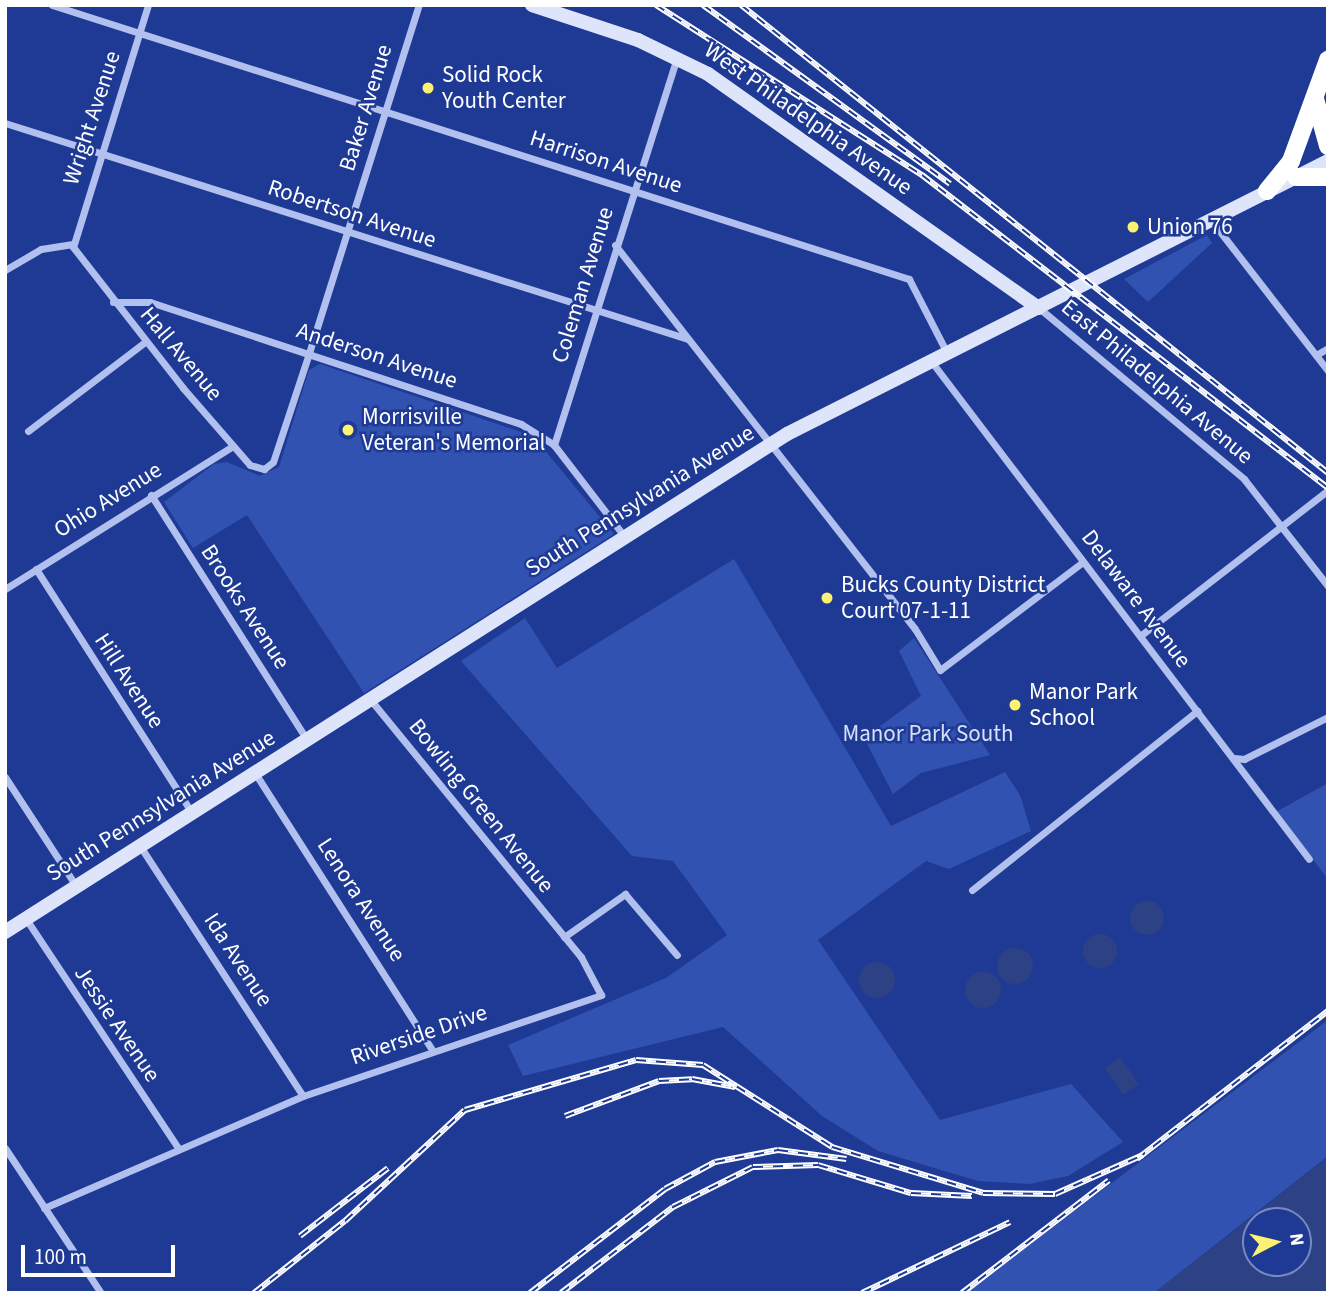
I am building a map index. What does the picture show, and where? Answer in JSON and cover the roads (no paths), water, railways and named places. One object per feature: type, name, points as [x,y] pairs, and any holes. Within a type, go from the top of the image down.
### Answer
[{"type":"highway","points":[[1267,191],[1291,162],[1328,60]]},
{"type":"highway","points":[[1315,99],[1328,146]]},
{"type":"highway","points":[[1296,177],[1328,177]]},
{"type":"main road","name":"West Philadelphia Avenue","points":[[532,5],[677,57],[1039,308]]},
{"type":"main road","name":"South Pennsylvania Avenue","points":[[5,932],[773,444],[931,361],[1328,162]]},
{"type":"street","name":"Harrison Avenue","points":[[52,5],[909,279],[947,353]]},
{"type":"street","name":"Wright Avenue","points":[[73,244],[148,5]]},
{"type":"street","name":"Baker Avenue","points":[[273,462],[419,5]]},
{"type":"street","name":"Coleman Avenue","points":[[554,445],[594,311],[677,57]]},
{"type":"street","name":"Robertson Avenue","points":[[5,123],[688,339]]},
{"type":"street","points":[[1211,219],[1328,370]]},
{"type":"street","points":[[5,270],[41,249],[73,244]]},
{"type":"street","name":"Hall Avenue","points":[[73,244],[113,302],[233,446],[256,468],[273,462]]},
{"type":"street","points":[[615,245],[773,444],[939,669],[1083,562]]},
{"type":"street","name":"Anderson Avenue","points":[[113,302],[150,302],[521,424],[554,445],[625,536]]},
{"type":"street","name":"East Philadelphia Avenue","points":[[1039,308],[1230,466],[1328,586]]},
{"type":"street","points":[[28,431],[145,342]]},
{"type":"street","points":[[1316,355],[1328,348]]},
{"type":"street","name":"Delaware Avenue","points":[[931,361],[1309,859]]},
{"type":"street","name":"Ohio Avenue","points":[[5,589],[150,495],[233,446]]},
{"type":"street","points":[[1140,636],[1328,490]]},
{"type":"street","name":"Brooks Avenue","points":[[150,495],[307,740]]},
{"type":"street","name":"Hill Avenue","points":[[36,569],[192,813]]},
{"type":"street","name":"Bowling Green Avenue","points":[[370,699],[564,937]]},
{"type":"street","points":[[972,890],[1018,849],[1197,711]]},
{"type":"street","points":[[1233,757],[1244,759],[1328,717]]},
{"type":"street","name":"Lenora Avenue","points":[[255,773],[432,1050]]},
{"type":"street","points":[[5,777],[77,886]]},
{"type":"street","name":"Ida Avenue","points":[[140,846],[303,1096]]},
{"type":"street","points":[[564,937],[625,894],[677,955]]},
{"type":"street","name":"Jessie Avenue","points":[[26,919],[179,1149]]},
{"type":"street","name":"Riverside Drive","points":[[44,1208],[303,1096],[432,1050],[601,995],[564,937]]},
{"type":"street","points":[[5,1148],[101,1293]]},
{"type":"railway","points":[[656,5],[922,175],[1328,488]]},
{"type":"railway","points":[[703,5],[950,184]]},
{"type":"railway","points":[[741,5],[1328,473]]},
{"type":"railway","points":[[1137,1159],[1328,1011]]},
{"type":"railway","points":[[254,1293],[345,1221],[465,1110],[636,1060],[703,1065],[832,1147],[983,1193],[1055,1194],[1143,1155]]},
{"type":"railway","points":[[565,1116],[659,1081],[692,1079],[735,1087]]},
{"type":"railway","points":[[530,1293],[665,1189],[715,1162],[778,1150],[846,1159]]},
{"type":"railway","points":[[561,1293],[673,1207],[753,1167],[818,1165],[911,1193],[972,1196]]},
{"type":"railway","points":[[300,1236],[388,1168]]},
{"type":"railway","points":[[962,1293],[1109,1180]]},
{"type":"railway","points":[[862,1293],[1010,1222]]},
{"type":"place","name":"Solid Rock Youth Center","points":[[428,88]]},
{"type":"place","name":"Union 76","points":[[1133,227]]},
{"type":"place","name":"Morrisville Veteran's Memorial","points":[[348,430]]},
{"type":"place","name":"Bucks County District Court 07-1-11","points":[[827,598]]},
{"type":"place","name":"Manor Park School","points":[[1015,705]]},
{"type":"park label","name":"Manor Park South","points":[[928,734]]}]
